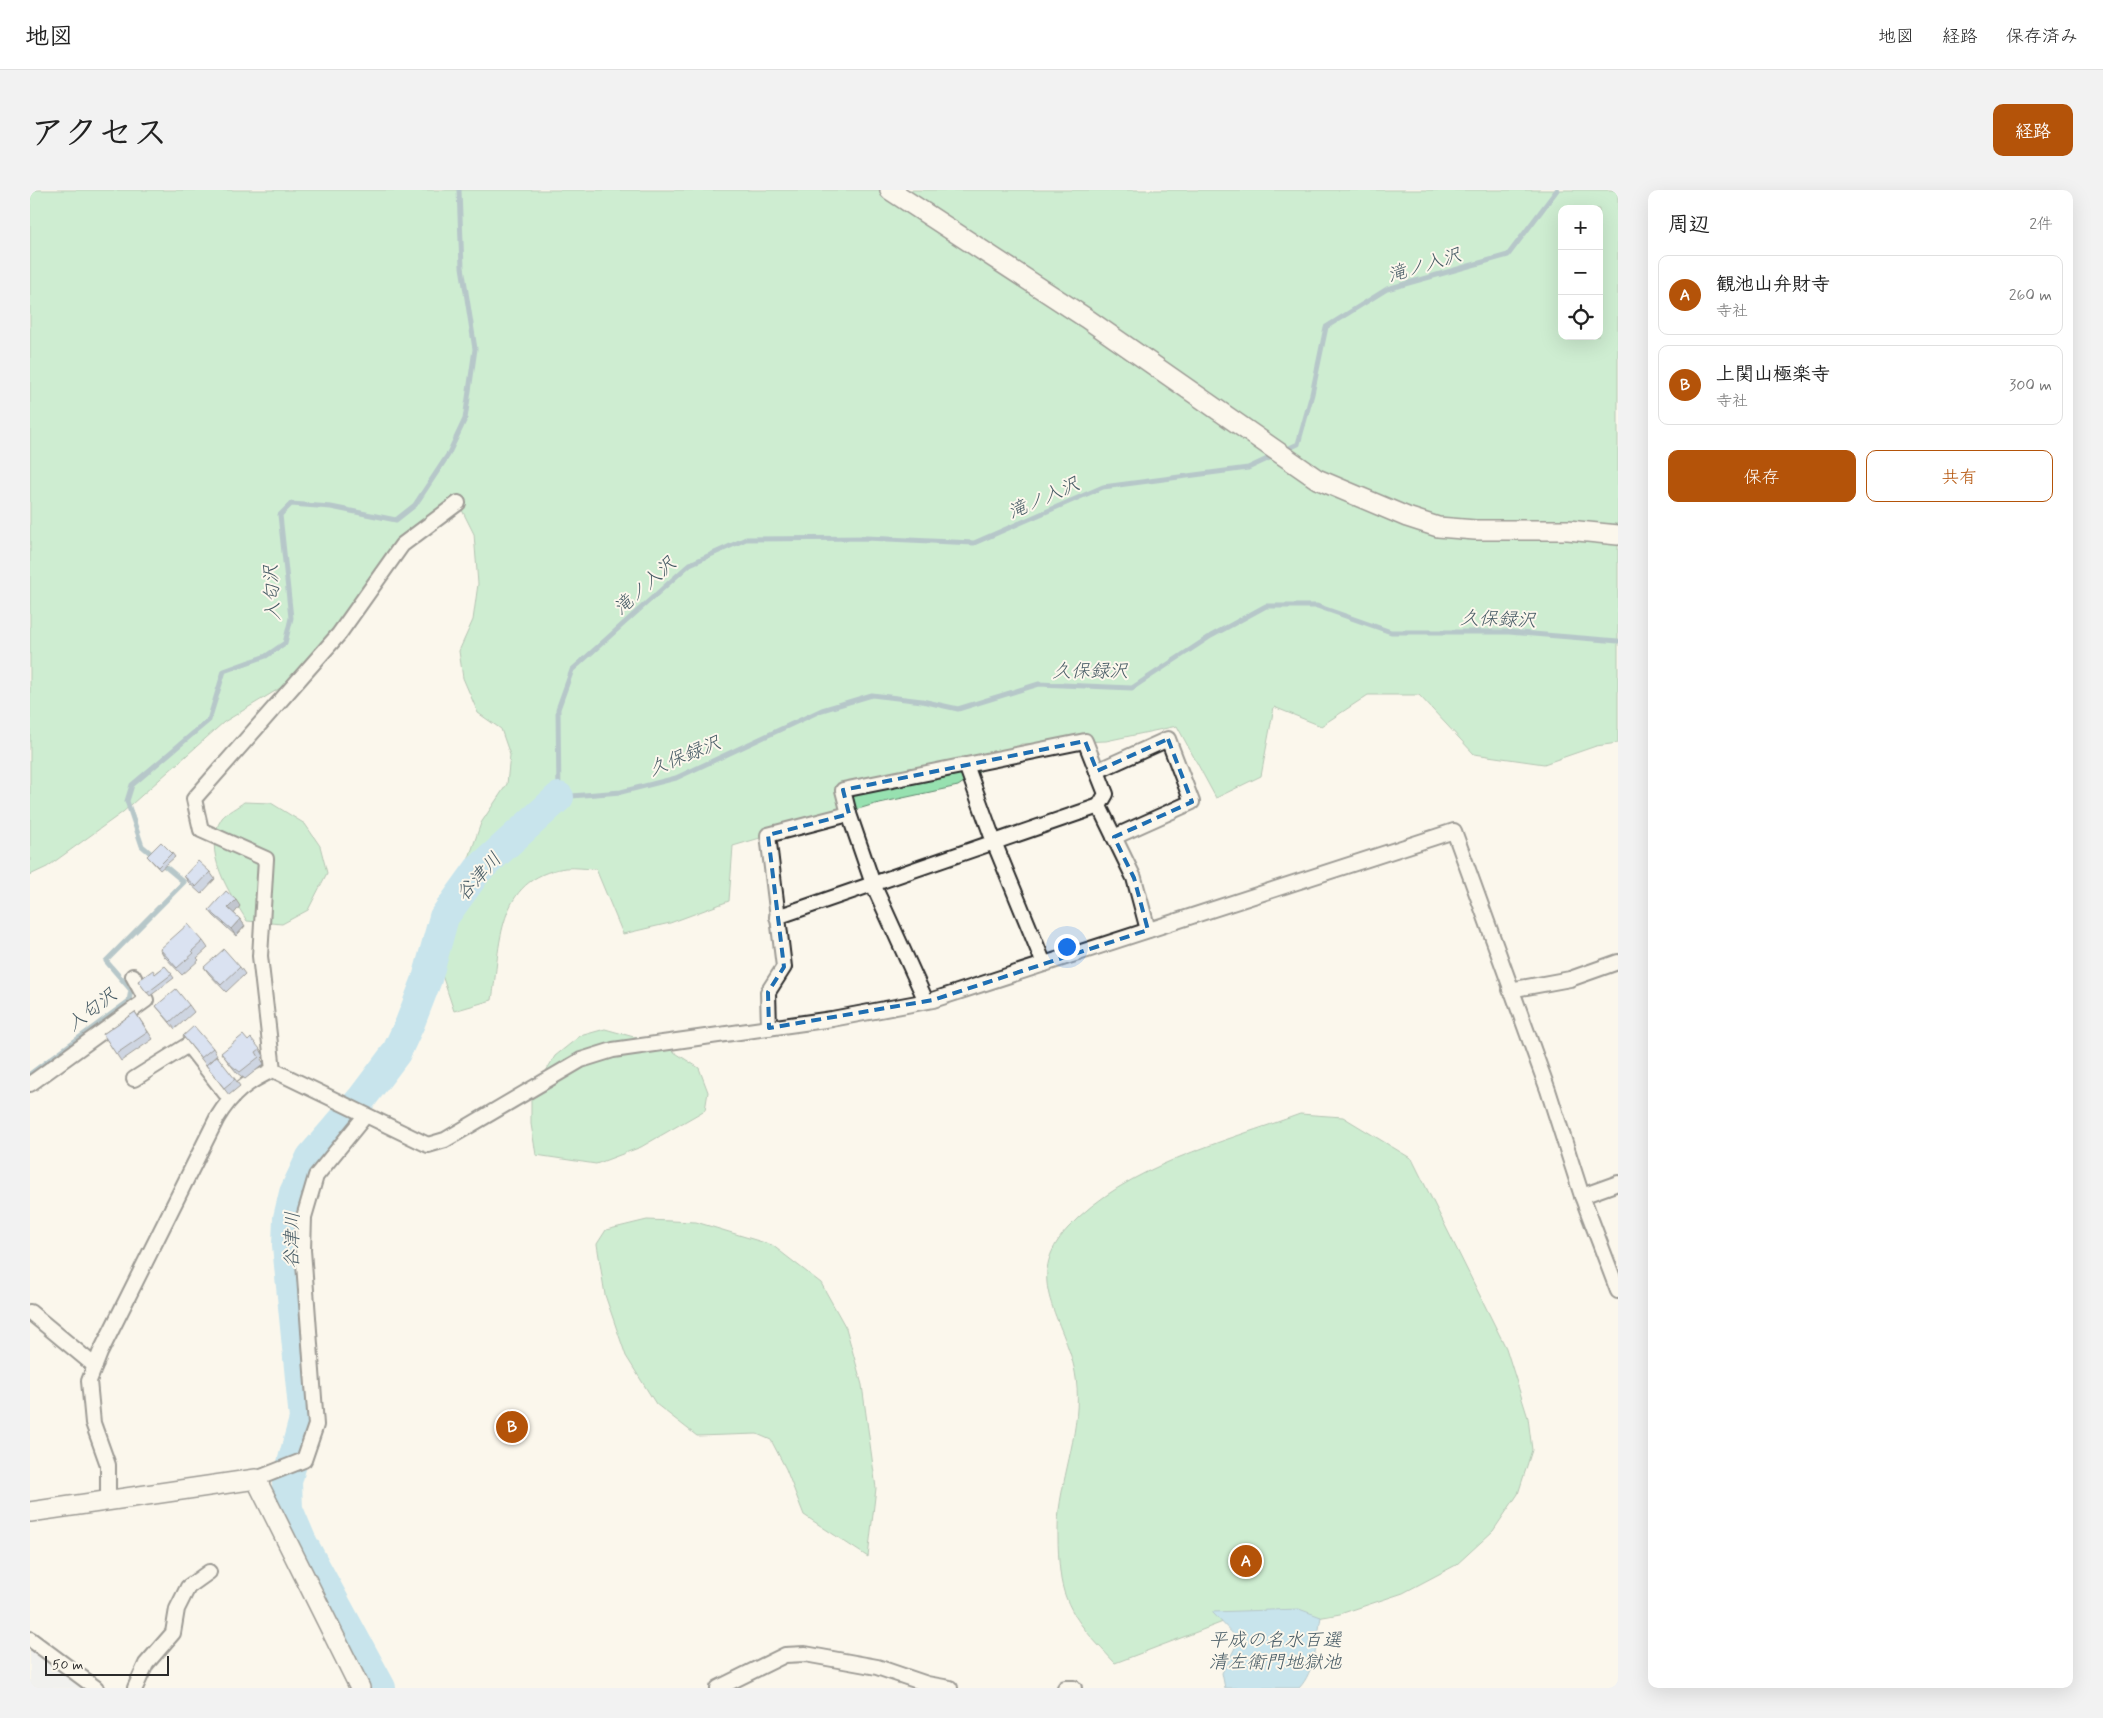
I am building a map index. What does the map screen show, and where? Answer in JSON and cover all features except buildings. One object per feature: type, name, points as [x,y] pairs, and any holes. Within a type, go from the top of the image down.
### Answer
[{"type":"street","points":[[890,190],[1086,318],[1317,479],[1408,517],[1438,527],[1475,530],[1568,530],[1618,535]]},
{"type":"street","points":[[273,1070],[260,956],[266,858],[201,830],[194,799],[339,634],[402,544],[458,503]]},
{"type":"street","points":[[1097,771],[1168,739],[1192,802],[1114,837]]},
{"type":"street","points":[[777,917],[873,884],[994,842],[1099,806],[1106,794],[1085,741],[843,790],[849,814],[873,884],[926,1001]]},
{"type":"street","points":[[966,765],[994,842],[1044,964]]},
{"type":"street","points":[[1099,806],[1134,878],[1148,930]]},
{"type":"street","points":[[769,1028],[768,992],[784,967],[768,835],[849,814]]},
{"type":"street","points":[[273,1070],[365,1116],[428,1144],[445,1140],[581,1060],[613,1050],[769,1028],[926,1001],[1454,831],[1510,990],[1548,1090],[1582,1196],[1618,1291]]},
{"type":"street","points":[[1510,990],[1570,979],[1618,962]]},
{"type":"street","points":[[30,1084],[146,1000],[132,976]]},
{"type":"street","points":[[134,1079],[188,1045],[230,1099]]},
{"type":"street","points":[[108,1500],[108,1465],[94,1423],[88,1381],[217,1118],[230,1099],[248,1082],[273,1070]]},
{"type":"street","points":[[30,1512],[256,1479],[304,1460],[316,1425],[303,1250],[304,1217],[316,1176],[365,1116]]},
{"type":"street","points":[[1582,1196],[1618,1183]]},
{"type":"street","points":[[30,1312],[95,1366]]},
{"type":"street","points":[[256,1479],[360,1688]]},
{"type":"street","points":[[136,1688],[146,1664],[174,1633],[177,1609],[188,1587],[210,1572]]},
{"type":"street","points":[[30,1638],[96,1688]]},
{"type":"street","points":[[718,1688],[786,1655],[805,1654],[877,1667],[927,1684],[950,1688]]},
{"type":"street","points":[[1065,1688],[1074,1688]]},
{"type":"highlighted area","points":[[1168,739],[1192,802],[1114,837],[1134,878],[1148,930],[933,1000],[769,1028],[768,992],[784,967],[768,835],[849,814],[843,790],[1085,741],[1097,771]]},
{"type":"shaded area","points":[[30,1648],[82,1688],[30,1688]]},
{"type":"green space","points":[[30,190],[1618,190],[1618,743],[1596,746],[1544,764],[1474,754],[1419,695],[1368,695],[1321,726],[1274,707],[1261,776],[1216,798],[1177,726],[1106,741],[1021,744],[958,786],[875,804],[733,846],[729,901],[670,923],[623,934],[596,869],[565,868],[542,875],[525,886],[514,900],[506,918],[497,958],[492,1000],[454,1011],[441,972],[447,922],[481,823],[507,784],[510,755],[501,729],[478,713],[463,678],[459,651],[473,620],[478,584],[474,534],[462,510],[411,544],[339,643],[310,670],[224,722],[123,812],[47,867],[30,875]]},
{"type":"green space","points":[[244,802],[271,803],[305,824],[320,846],[327,873],[308,910],[282,924],[247,921],[220,871],[214,844],[216,831],[222,818]]},
{"type":"green space","points":[[605,1029],[663,1045],[699,1068],[708,1092],[705,1110],[641,1147],[596,1164],[536,1155],[531,1124],[531,1096],[555,1056],[580,1036]]},
{"type":"green space","points":[[1300,1114],[1343,1117],[1412,1159],[1506,1348],[1528,1418],[1532,1450],[1518,1494],[1493,1531],[1456,1565],[1403,1593],[1340,1614],[1295,1622],[1223,1622],[1115,1663],[1074,1615],[1064,1592],[1061,1579],[1058,1544],[1059,1510],[1073,1441],[1077,1390],[1070,1353],[1050,1299],[1047,1282],[1048,1265],[1054,1247],[1068,1228],[1091,1206],[1146,1172],[1208,1146]]},
{"type":"green space","points":[[647,1220],[696,1222],[772,1245],[821,1283],[846,1328],[862,1385],[876,1488],[868,1557],[804,1515],[786,1469],[771,1440],[757,1434],[697,1436],[656,1404],[626,1356],[605,1295],[597,1244],[606,1230]]},
{"type":"water","name":"平成の名水百選 清左衛門地獄池","points":[[1299,1609],[1321,1617],[1312,1664],[1309,1673],[1299,1688],[1225,1688],[1222,1673],[1239,1640],[1212,1612]]},
{"type":"waterway","name":"入匂沢","points":[[154,856],[142,846],[127,801],[132,785],[209,720],[224,671],[266,656],[285,643],[291,618],[280,515],[291,504],[331,507],[396,520],[415,505],[448,455],[465,419],[475,349],[462,267],[459,190]]},
{"type":"waterway","name":"滝ノ入沢","points":[[1283,451],[1298,444],[1312,394],[1326,327],[1387,289],[1508,255],[1557,190]]},
{"type":"waterway","name":"久保録沢","points":[[1276,455],[1248,468],[1103,487],[974,543],[866,538],[746,539],[690,564],[572,670],[558,709],[559,797],[621,792],[676,778],[822,710],[872,695],[922,701],[958,709],[1039,684],[1132,688],[1211,636],[1266,606],[1317,606],[1391,632],[1509,632],[1618,641]]},
{"type":"waterway","name":"谷津川","points":[[381,1688],[302,1542],[288,1509],[287,1482],[304,1419],[287,1245],[288,1218],[294,1193],[311,1157],[362,1098],[396,1053],[427,979],[444,917],[478,870],[559,797]]},
{"type":"waterway","name":"入匂沢","points":[[30,1074],[129,1001],[131,990],[106,961],[184,882],[160,862]]},
{"type":"place","name":"上関山極楽寺","points":[[512,1427]]},
{"type":"place","name":"観池山弁財寺","points":[[1246,1561]]}]
